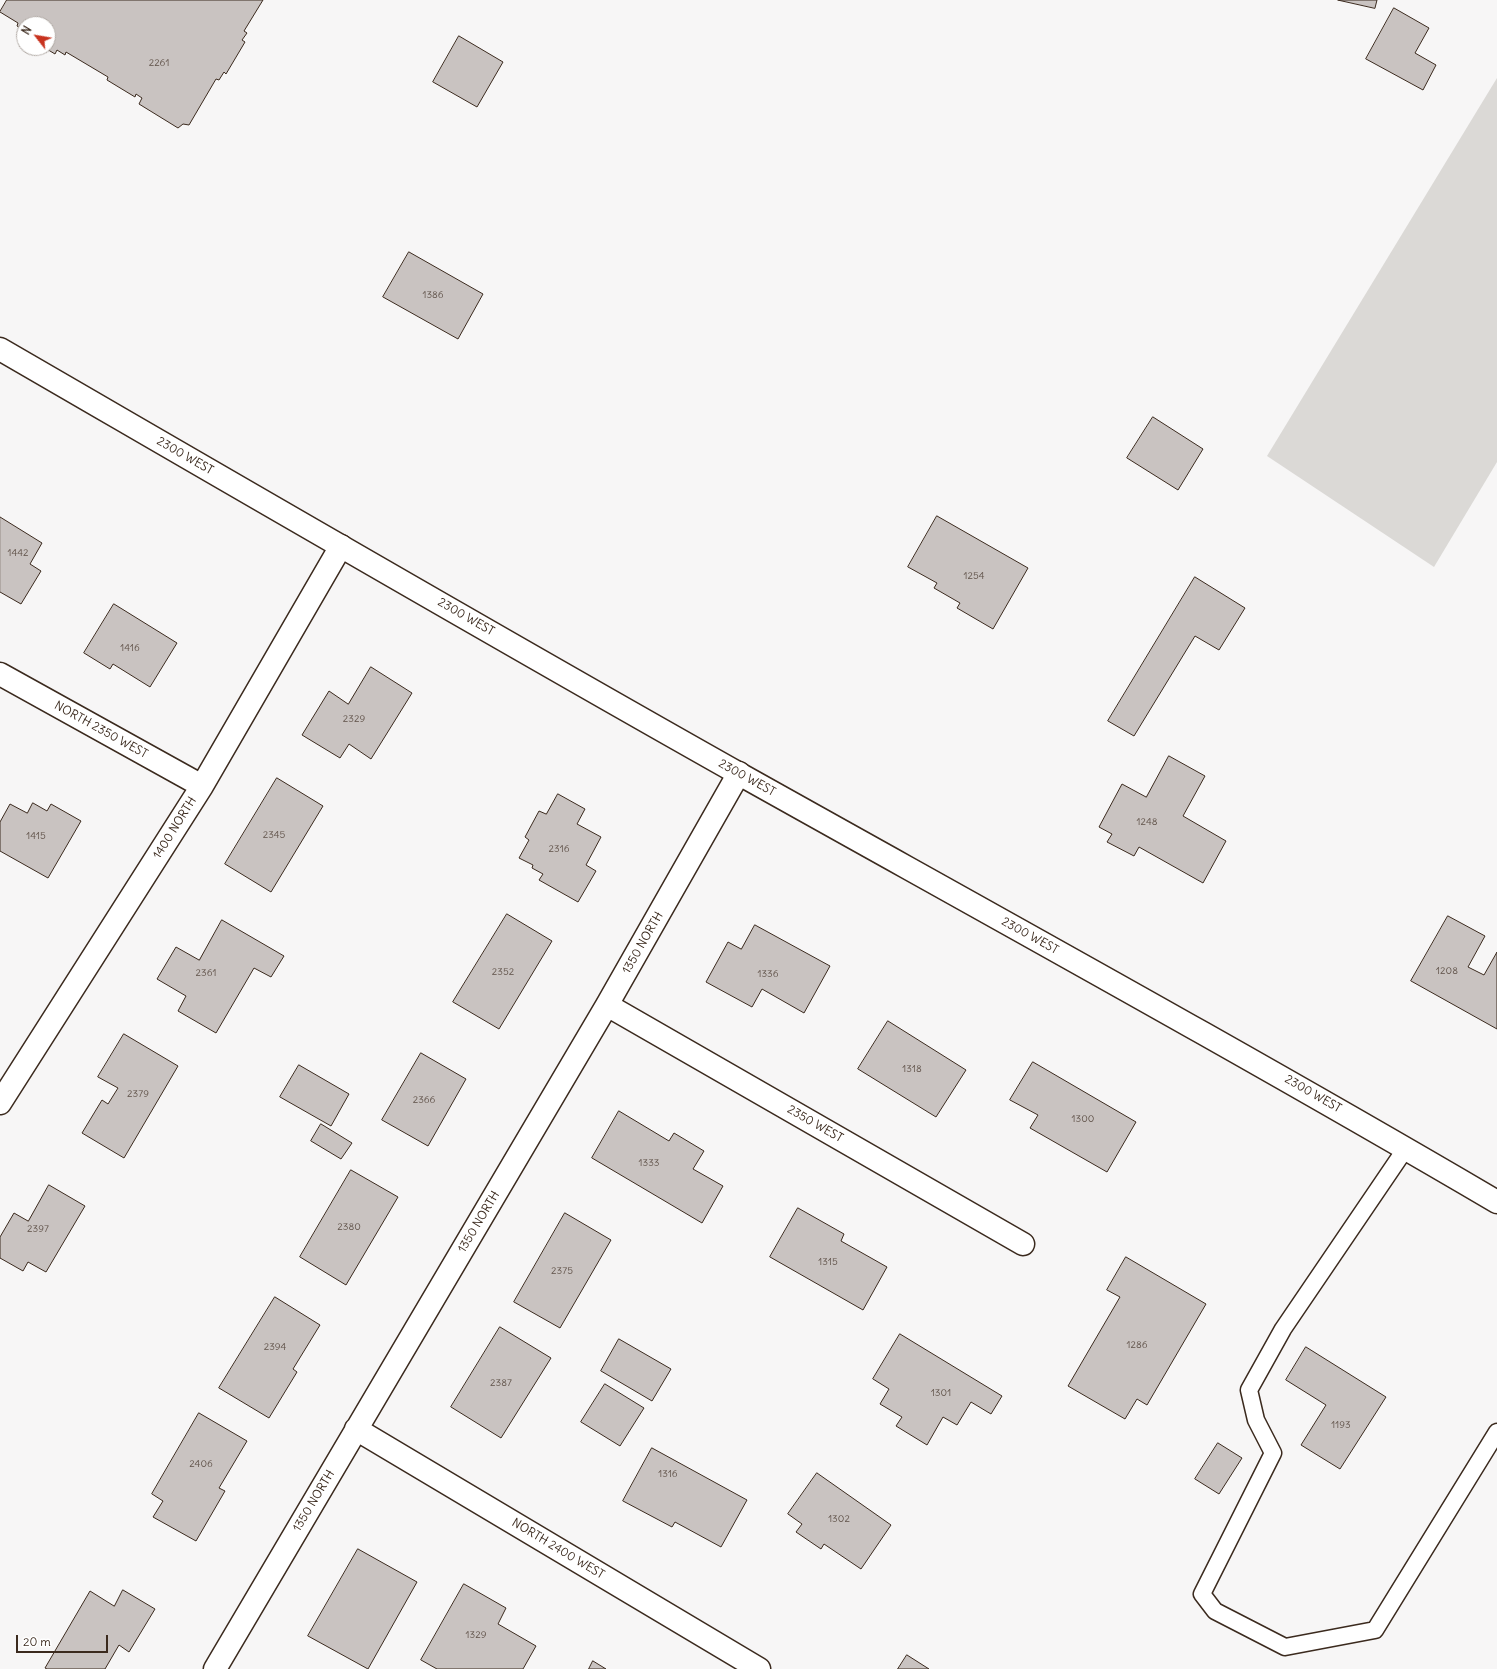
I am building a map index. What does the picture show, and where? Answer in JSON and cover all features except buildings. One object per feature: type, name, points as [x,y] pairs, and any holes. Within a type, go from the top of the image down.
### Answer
[{"type":"street","name":"2300 WEST","points":[[0,349],[740,774],[1303,1088],[1497,1202]]},
{"type":"street","name":"1400 NORTH","points":[[0,1103],[202,786],[341,546]]},
{"type":"street","name":"NORTH 2350 WEST","points":[[0,674],[202,786]]},
{"type":"street","name":"1350 NORTH","points":[[215,1669],[607,1005],[740,774]]},
{"type":"street","name":"2350 WEST","points":[[607,1005],[1023,1244]]},
{"type":"street","name":"NORTH 2400 WEST","points":[[356,1429],[759,1669]]},
{"type":"lane","points":[[1406,1148],[1283,1329],[1249,1390],[1256,1420],[1273,1453],[1202,1594],[1216,1611],[1285,1647],[1375,1630],[1497,1432]]},
{"type":"shaded area","points":[[1497,78],[1497,462],[1434,567],[1267,456]]}]
